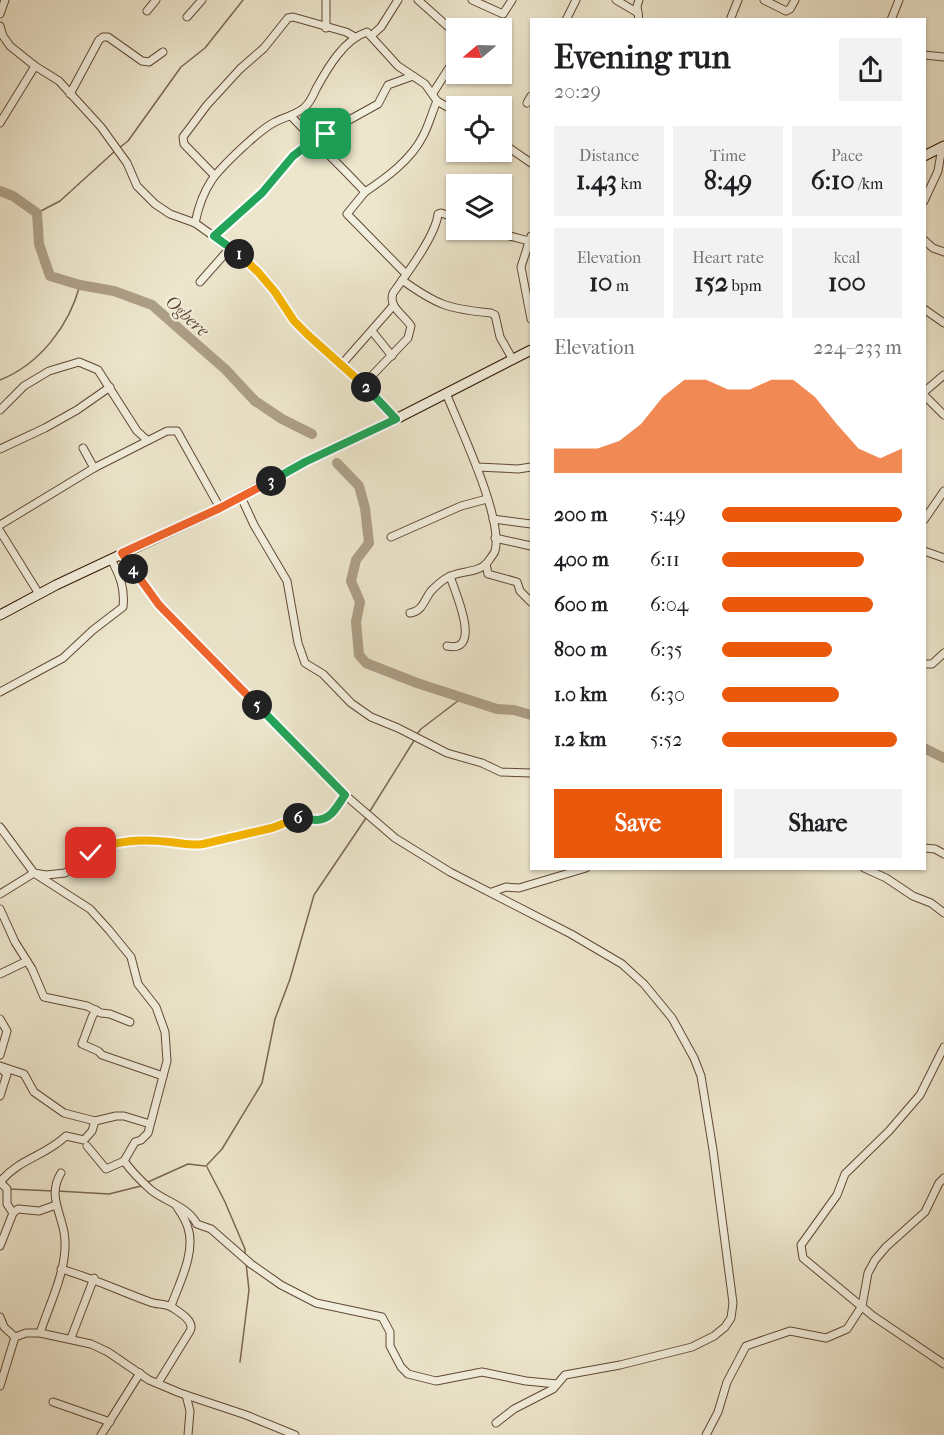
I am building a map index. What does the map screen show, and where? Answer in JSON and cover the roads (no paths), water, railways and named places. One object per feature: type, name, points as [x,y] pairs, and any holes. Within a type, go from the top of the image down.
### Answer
[{"type":"main road","points":[[926,155],[943,147]]},
{"type":"main road","points":[[0,615],[122,553],[220,508],[305,462],[396,419],[530,351]]},
{"type":"street","points":[[0,14],[5,0]]},
{"type":"street","points":[[147,11],[156,0]]},
{"type":"street","points":[[187,17],[202,0]]},
{"type":"street","points":[[326,0],[326,28]]},
{"type":"street","points":[[371,36],[381,27],[398,0]]},
{"type":"street","points":[[418,0],[446,25]]},
{"type":"street","points":[[475,0],[503,14],[512,0]]},
{"type":"street","points":[[567,18],[576,0]]},
{"type":"street","points":[[616,0],[638,16]]},
{"type":"street","points":[[638,16],[639,0]]},
{"type":"street","points":[[731,18],[738,0]]},
{"type":"street","points":[[764,0],[786,11],[790,9],[795,0]]},
{"type":"street","points":[[892,18],[899,0]]},
{"type":"street","points":[[214,175],[184,144],[183,137],[207,105],[240,69],[264,48],[288,18],[293,17],[346,32],[355,37]]},
{"type":"street","points":[[0,26],[10,46],[59,81],[101,127],[127,163],[137,186],[155,204],[170,214],[195,223],[258,272],[275,292],[294,321],[378,398],[396,419]]},
{"type":"street","points":[[195,223],[199,207],[214,175],[253,138],[274,123],[304,108],[333,63],[355,37],[367,32],[398,66],[425,84],[437,101],[446,106]]},
{"type":"street","points":[[70,94],[99,40],[103,37],[108,37],[142,61],[148,62],[163,52]]},
{"type":"street","points":[[926,55],[944,57]]},
{"type":"street","points":[[0,123],[35,66]]},
{"type":"street","points":[[433,93],[446,73]]},
{"type":"street","points":[[214,236],[262,193],[293,156],[314,140],[378,104],[388,85],[413,76]]},
{"type":"street","points":[[437,101],[424,135],[414,152],[365,192],[347,214],[404,277],[429,299],[450,308],[495,315],[500,338],[513,360]]},
{"type":"street","points":[[291,116],[365,192]]},
{"type":"street","points":[[926,197],[938,171],[943,147]]},
{"type":"street","points":[[512,150],[530,162]]},
{"type":"street","points":[[363,385],[408,338],[411,326],[393,306],[391,297],[430,235],[438,214],[446,215]]},
{"type":"street","points":[[512,235],[530,238],[521,267],[530,314]]},
{"type":"street","points":[[926,242],[933,248],[944,252]]},
{"type":"street","points":[[200,282],[230,248]]},
{"type":"street","points":[[342,364],[393,306]]},
{"type":"street","points":[[926,310],[944,323]]},
{"type":"street","points":[[372,331],[392,356]]},
{"type":"street","points":[[0,410],[24,386],[65,365],[79,362],[98,370],[137,430],[147,440]]},
{"type":"street","points":[[926,392],[944,375]]},
{"type":"street","points":[[0,449],[53,423],[110,387]]},
{"type":"street","points":[[410,613],[422,607],[432,590],[450,576],[486,564],[495,551],[488,499],[446,393]]},
{"type":"street","points":[[926,396],[944,415]]},
{"type":"street","points":[[0,525],[94,468],[167,430],[177,431],[220,508]]},
{"type":"street","points":[[83,448],[94,468]]},
{"type":"street","points":[[477,467],[518,469],[530,467]]},
{"type":"street","points":[[927,510],[944,491]]},
{"type":"street","points":[[241,497],[254,525],[287,580],[298,643],[306,663],[323,674],[351,703],[371,717],[447,753],[475,760],[501,772],[530,773]]},
{"type":"street","points":[[390,537],[461,506],[488,499]]},
{"type":"street","points":[[492,519],[530,524]]},
{"type":"street","points":[[0,531],[39,594]]},
{"type":"street","points":[[495,538],[530,546]]},
{"type":"street","points":[[926,552],[944,558]]},
{"type":"street","points":[[122,553],[159,605],[345,795],[394,838],[450,872],[571,934],[622,964],[644,984],[672,1017],[694,1058],[700,1076],[713,1150],[733,1303],[731,1318],[714,1336],[692,1347],[620,1365],[570,1373],[561,1377],[553,1389],[514,1409],[496,1422]]},
{"type":"street","points":[[0,692],[63,658],[93,630],[123,608],[124,591],[111,559]]},
{"type":"street","points":[[486,564],[488,574],[517,582],[520,591],[530,601]]},
{"type":"street","points":[[447,646],[454,648],[464,642],[465,622],[462,606],[450,576]]},
{"type":"street","points":[[926,664],[933,664],[944,653]]},
{"type":"street","points":[[0,894],[34,873],[46,875],[65,873],[84,861],[91,853],[110,843],[166,841],[194,845],[272,828],[292,819],[319,820],[332,814],[345,795]]},
{"type":"street","points":[[0,827],[34,873],[90,909],[131,957],[138,984],[156,1007],[165,1032],[167,1061],[146,1137],[135,1142],[124,1161],[106,1169],[87,1146]]},
{"type":"street","points":[[926,848],[935,849],[944,854]]},
{"type":"street","points":[[492,892],[506,887],[519,888],[552,880],[580,870]]},
{"type":"street","points":[[868,870],[886,878],[913,896],[931,903],[944,913]]},
{"type":"street","points":[[0,909],[44,997],[87,1006],[130,1022]]},
{"type":"street","points":[[0,974],[27,961]]},
{"type":"street","points":[[96,1011],[82,1044],[102,1055],[163,1076]]},
{"type":"street","points":[[0,1018],[7,1031],[0,1055]]},
{"type":"street","points":[[944,1047],[920,1095],[889,1131],[845,1174],[837,1195],[801,1245],[802,1258],[873,1316],[944,1364]]},
{"type":"street","points":[[0,1067],[24,1074],[31,1089],[49,1101],[57,1110],[80,1119],[95,1121],[116,1116],[133,1118],[150,1124]]},
{"type":"street","points":[[0,1067],[7,1074],[0,1096]]},
{"type":"street","points":[[13,1212],[7,1204],[7,1189],[0,1182],[11,1169],[30,1158],[39,1156],[66,1136],[84,1140],[92,1131],[95,1121]]},
{"type":"street","points":[[124,1161],[152,1191],[191,1215],[196,1224],[211,1229],[251,1264],[281,1285],[316,1303],[382,1317],[390,1332],[390,1346],[401,1367],[408,1374],[436,1381],[482,1372],[557,1384]]},
{"type":"street","points":[[40,1333],[61,1269],[64,1233],[56,1205],[55,1186],[61,1173]]},
{"type":"street","points":[[706,1435],[718,1412],[727,1382],[746,1346],[790,1331],[819,1338],[847,1329],[862,1306],[868,1274],[875,1260],[925,1212],[939,1183],[944,1178]]},
{"type":"street","points":[[0,1246],[13,1212],[21,1208],[43,1211],[56,1205]]},
{"type":"street","points":[[171,1306],[189,1253],[190,1238],[188,1227],[175,1205]]},
{"type":"street","points":[[61,1269],[94,1278],[154,1304],[171,1306],[191,1323],[192,1327],[158,1383]]},
{"type":"street","points":[[70,1338],[94,1278]]},
{"type":"street","points":[[0,1317],[4,1327],[15,1337]]},
{"type":"street","points":[[15,1337],[26,1333],[40,1333],[70,1338],[100,1348],[158,1383],[295,1435]]},
{"type":"street","points":[[0,1386],[15,1337]]},
{"type":"street","points":[[101,1435],[140,1374]]},
{"type":"street","points":[[186,1395],[190,1411],[188,1435]]},
{"type":"street","points":[[53,1402],[110,1422]]},
{"type":"waterway","points":[[119,148],[128,141],[181,67],[205,48],[243,0]]},
{"type":"waterway","points":[[37,213],[60,201],[115,151]]},
{"type":"waterway","name":"Ogbere","points":[[0,191],[13,196],[37,213],[39,244],[50,276],[80,285],[114,291],[152,305],[225,369],[255,401],[282,419],[312,434]]},
{"type":"waterway","points":[[0,380],[28,364],[51,342],[68,315],[80,285]]},
{"type":"waterway","name":"Ogbere","points":[[337,463],[359,486],[365,508],[369,543],[356,560],[351,581],[360,602],[356,622],[359,655],[366,663],[417,683],[497,709],[514,710],[530,715]]},
{"type":"waterway","points":[[417,734],[463,697]]},
{"type":"waterway","points":[[370,811],[415,739]]},
{"type":"waterway","name":"Ogbere","points":[[926,749],[944,758]]},
{"type":"waterway","points":[[206,1166],[222,1149],[262,1083],[275,1019],[290,979],[314,895],[366,818]]},
{"type":"waterway","points":[[148,1182],[188,1164],[205,1166]]},
{"type":"waterway","points":[[207,1167],[225,1202],[245,1249],[245,1256]]},
{"type":"waterway","points":[[57,1191],[109,1194],[141,1186]]},
{"type":"waterway","points":[[9,1189],[53,1191]]},
{"type":"waterway","points":[[240,1362],[249,1290],[246,1263]]}]
